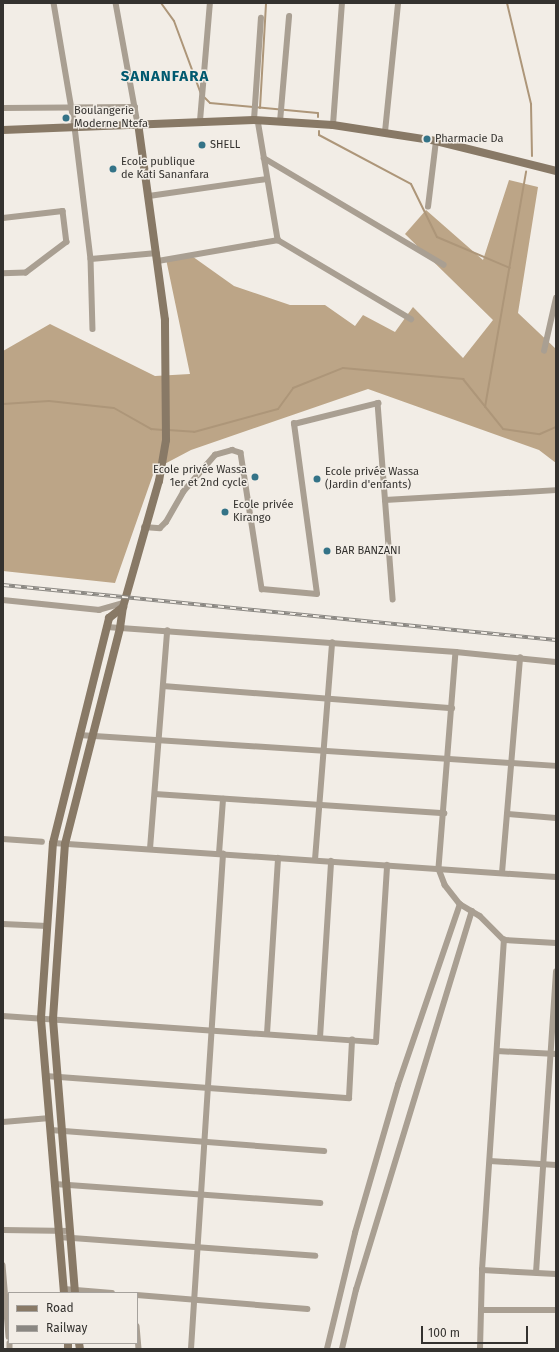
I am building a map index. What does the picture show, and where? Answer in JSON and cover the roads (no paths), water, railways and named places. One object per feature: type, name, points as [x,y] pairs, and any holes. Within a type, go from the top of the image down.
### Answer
[{"type":"street","points":[[54,3],[75,128],[91,259],[94,329]]},
{"type":"street","points":[[116,3],[138,124],[158,257],[165,320],[166,440],[159,481],[144,527],[65,844],[53,1019],[75,1292],[64,1291],[41,1018],[47,926],[53,843],[109,618],[124,605]]},
{"type":"street","points":[[200,121],[210,3]]},
{"type":"street","points":[[333,125],[342,3]]},
{"type":"street","points":[[385,132],[398,3]]},
{"type":"street","points":[[280,122],[289,16]]},
{"type":"street","points":[[261,18],[256,120],[268,178],[278,240]]},
{"type":"street","points":[[3,108],[135,107]]},
{"type":"street","points":[[3,130],[75,128],[200,121],[256,120],[333,125],[436,141],[556,171]]},
{"type":"street","points":[[428,207],[436,141]]},
{"type":"street","points":[[264,158],[444,265]]},
{"type":"street","points":[[149,196],[268,178]]},
{"type":"street","points":[[3,218],[63,211],[67,242],[26,273],[3,274]]},
{"type":"street","points":[[91,259],[158,257],[278,240],[411,319]]},
{"type":"street","points":[[544,351],[556,298]]},
{"type":"street","points":[[144,527],[160,528],[166,522],[183,492],[215,455],[232,450],[241,453],[262,589],[317,594],[294,424],[378,403],[393,599]]},
{"type":"street","points":[[385,500],[556,490]]},
{"type":"street","points":[[3,600],[99,610],[124,605]]},
{"type":"street","points":[[107,627],[456,652],[556,662]]},
{"type":"street","points":[[150,849],[167,631]]},
{"type":"street","points":[[315,860],[332,643]]},
{"type":"street","points":[[456,652],[439,869],[445,885],[460,904],[472,911],[504,940],[556,943]]},
{"type":"street","points":[[502,873],[520,658]]},
{"type":"street","points":[[163,686],[452,708]]},
{"type":"street","points":[[79,735],[556,766]]},
{"type":"street","points":[[155,794],[444,813]]},
{"type":"street","points":[[191,1349],[212,1030],[223,799]]},
{"type":"street","points":[[507,814],[556,818]]},
{"type":"street","points":[[3,839],[42,842]]},
{"type":"street","points":[[53,843],[556,877]]},
{"type":"street","points":[[267,1034],[278,858]]},
{"type":"street","points":[[320,1038],[331,862]]},
{"type":"street","points":[[3,1016],[376,1042],[387,865]]},
{"type":"street","points":[[327,1349],[355,1232],[398,1085],[460,904]]},
{"type":"street","points":[[342,1349],[356,1290],[472,911]]},
{"type":"street","points":[[3,924],[47,926]]},
{"type":"street","points":[[480,1349],[482,1270],[504,940]]},
{"type":"street","points":[[536,1273],[543,1165],[553,1054],[556,972]]},
{"type":"street","points":[[46,1076],[349,1098],[352,1040]]},
{"type":"street","points":[[497,1051],[553,1054]]},
{"type":"street","points":[[3,1122],[50,1118]]},
{"type":"street","points":[[51,1130],[324,1151]]},
{"type":"street","points":[[490,1161],[556,1165]]},
{"type":"street","points":[[55,1184],[320,1203]]},
{"type":"street","points":[[3,1230],[70,1234],[197,1247],[315,1256]]},
{"type":"street","points":[[3,1265],[8,1325]]},
{"type":"street","points":[[482,1270],[556,1274]]},
{"type":"street","points":[[138,1295],[307,1309]]},
{"type":"street","points":[[481,1310],[556,1310]]},
{"type":"street","points":[[138,1338],[139,1349]]},
{"type":"waterway","points":[[161,3],[174,21],[201,94]]},
{"type":"waterway","points":[[260,108],[266,3]]},
{"type":"waterway","points":[[507,3],[531,104],[532,156]]},
{"type":"waterway","points":[[204,97],[210,103],[318,113],[318,117]]},
{"type":"waterway","points":[[319,131],[319,135],[411,184],[437,237],[510,268]]},
{"type":"waterway","points":[[485,407],[526,172]]},
{"type":"waterway","points":[[168,430],[194,432],[278,409],[293,388],[343,368],[463,379],[503,429],[540,434],[556,427]]},
{"type":"waterway","points":[[3,404],[49,401],[114,408],[151,429],[163,430]]},
{"type":"railway","points":[[3,585],[556,640]]},
{"type":"place","name":"Boulangerie Moderne Ntefa","points":[[66,118]]},
{"type":"place","name":"Pharmacie Da","points":[[427,139]]},
{"type":"place","name":"SHELL","points":[[202,145]]},
{"type":"place","name":"Ecole publique de Kati Sananfara","points":[[113,169]]},
{"type":"place","name":"Ecole privée Wassa 1er et 2nd cycle","points":[[255,477]]},
{"type":"place","name":"Ecole privée Wassa (Jardin d'enfants)","points":[[317,479]]},
{"type":"place","name":"Ecole privée Kirango","points":[[225,512]]},
{"type":"place","name":"BAR BANZANI","points":[[327,551]]},
{"type":"district","name":"SANANFARA","points":[[165,77]]}]
